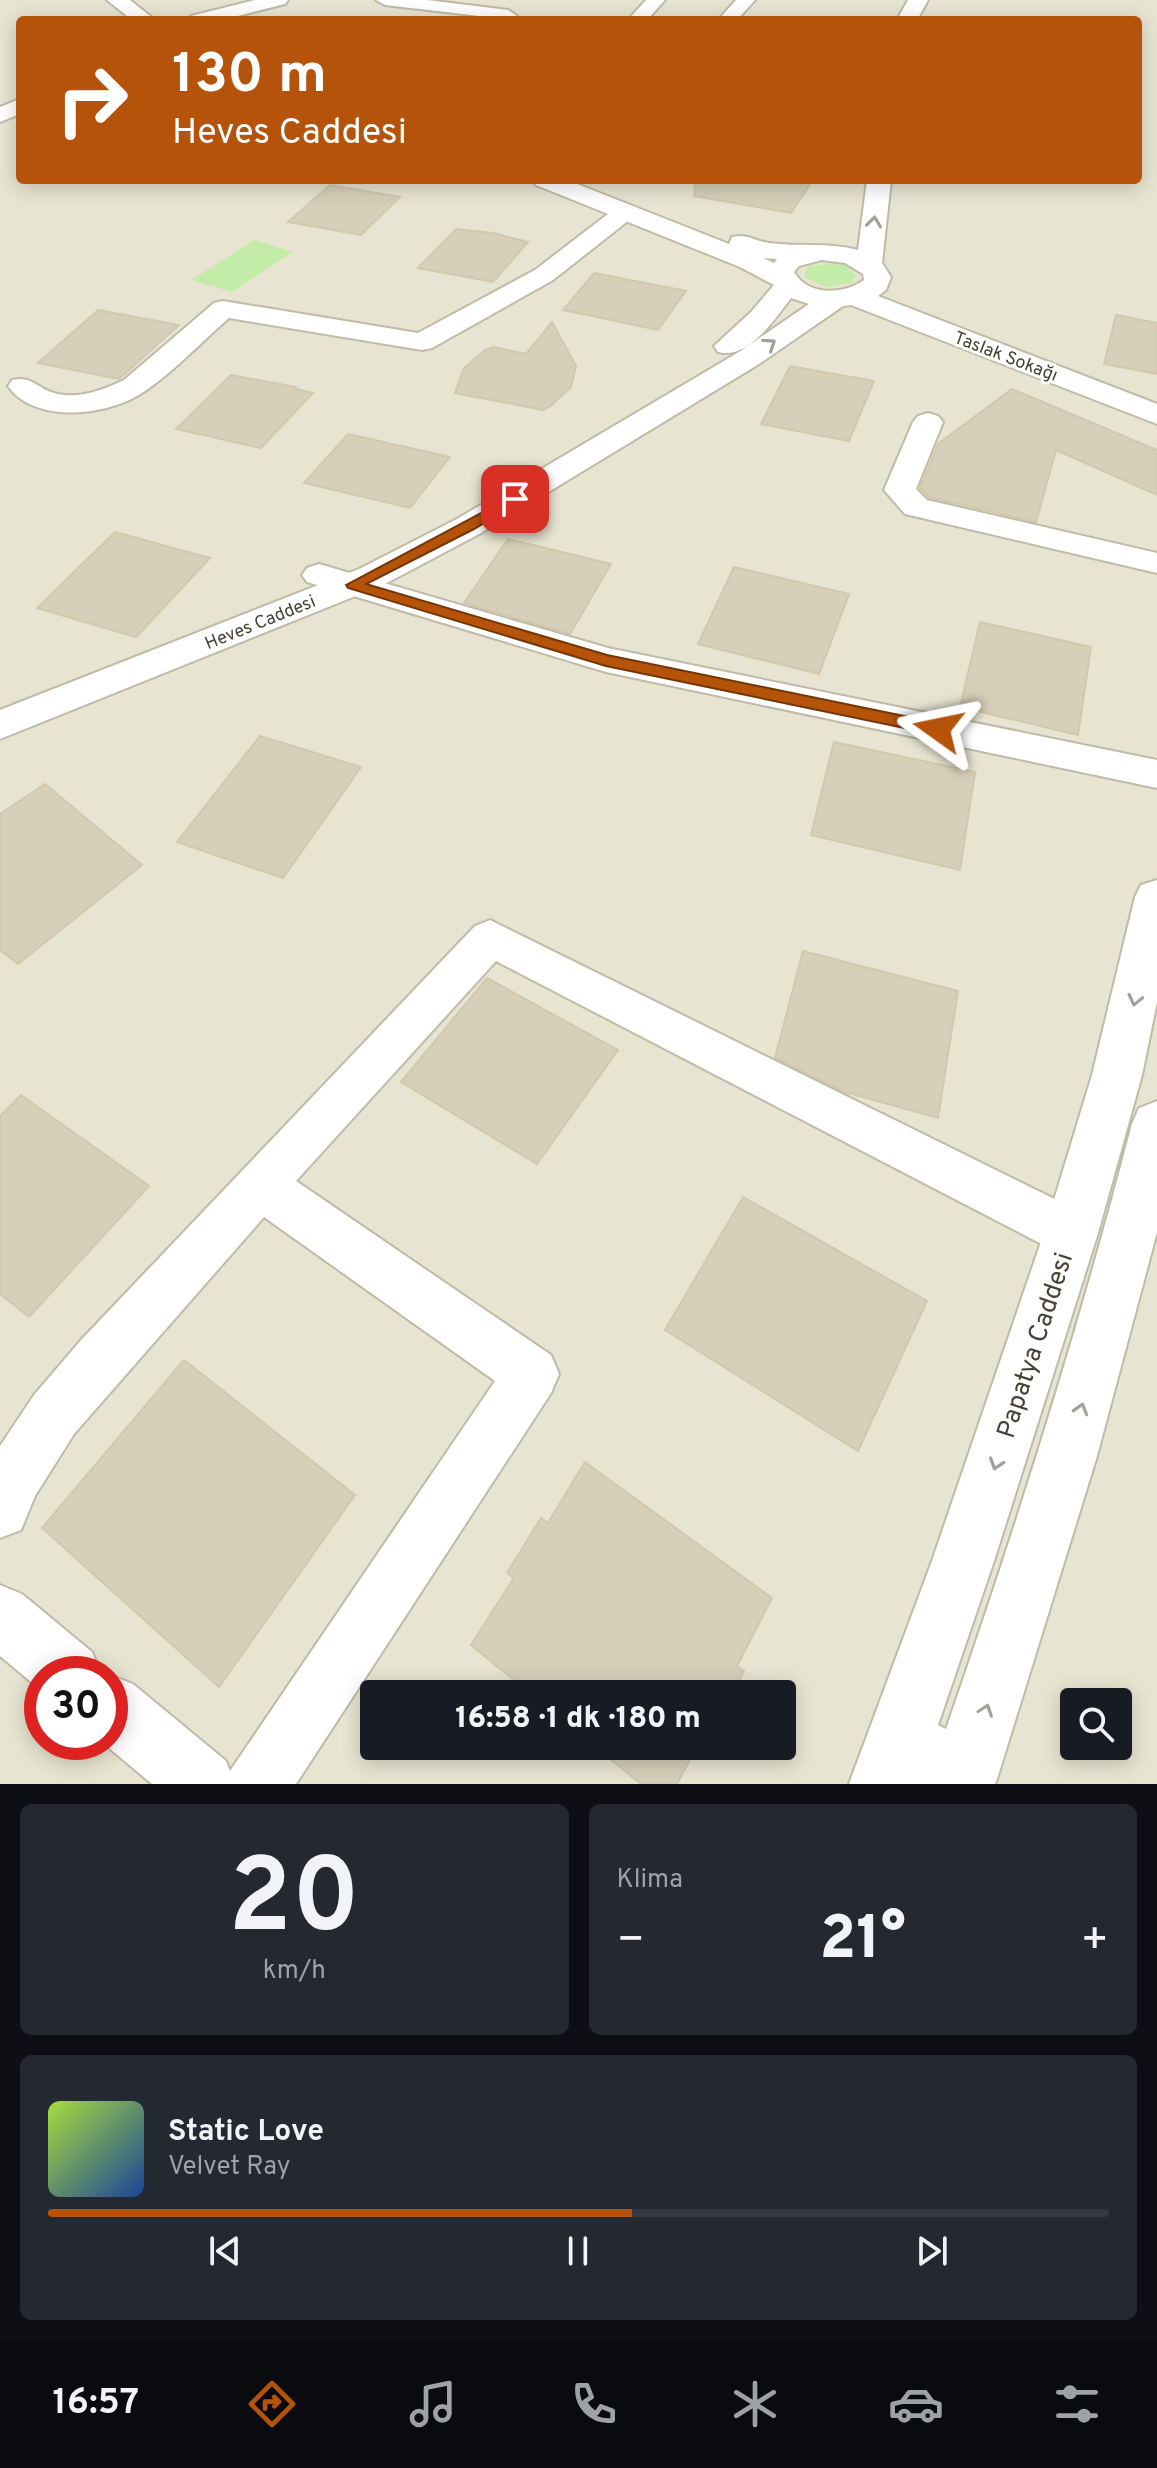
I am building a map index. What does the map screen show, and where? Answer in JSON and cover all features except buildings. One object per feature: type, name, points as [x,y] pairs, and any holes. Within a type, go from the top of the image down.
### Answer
[{"type":"street","points":[[214,16],[278,0]]},
{"type":"street","points":[[385,0],[508,16]]},
{"type":"street","points":[[641,16],[656,0]]},
{"type":"street","points":[[731,16],[746,0]]},
{"type":"street","points":[[252,16],[303,2]]},
{"type":"street","points":[[107,9],[131,16]]},
{"type":"street","points":[[555,184],[749,261],[809,295],[858,287]]},
{"type":"street","points":[[591,184],[762,250],[848,256],[858,287]]},
{"type":"street","points":[[858,287],[878,184]]},
{"type":"street","points":[[22,386],[36,396],[67,403],[94,401],[122,393],[223,309],[422,342],[544,275],[625,212]]},
{"type":"street","points":[[815,253],[846,231]]},
{"type":"street","name":"Heves Caddesi","points":[[0,704],[319,575],[452,509],[726,348],[761,318],[786,282],[781,272],[789,260],[815,253]]},
{"type":"street","name":"Taslak Sokağı","points":[[858,287],[1157,402]]},
{"type":"street","name":"Taslak Sokağı","points":[[858,287],[1157,415]]},
{"type":"street","name":"Heves Caddesi","points":[[0,725],[353,585],[469,526],[749,358],[858,287]]},
{"type":"street","points":[[928,422],[900,490],[916,507],[1157,563]]},
{"type":"street","points":[[319,575],[606,660],[1157,774]]},
{"type":"street","name":"Papatya Caddesi","points":[[891,1762],[963,1561],[1071,1233],[1117,1075],[1157,897]]},
{"type":"street","points":[[0,1509],[13,1476],[47,1421],[260,1185],[490,938],[1071,1233]]},
{"type":"street","points":[[891,1762],[965,1782],[1077,1425],[1136,1213],[1157,1124]]},
{"type":"street","points":[[258,1784],[532,1374],[260,1185]]},
{"type":"street","points":[[0,1616],[48,1656]]},
{"type":"street","points":[[128,1722],[203,1784]]},
{"type":"shaded area","points":[[0,0],[1157,0],[1157,1784],[0,1784]]},
{"type":"green space","points":[[254,240],[293,252],[232,292],[191,280]]},
{"type":"green space","points":[[832,263],[846,266],[856,276],[852,283],[826,287],[804,277],[807,267]]},
{"type":"route","points":[[515,499],[353,585],[606,660],[938,729]]}]
